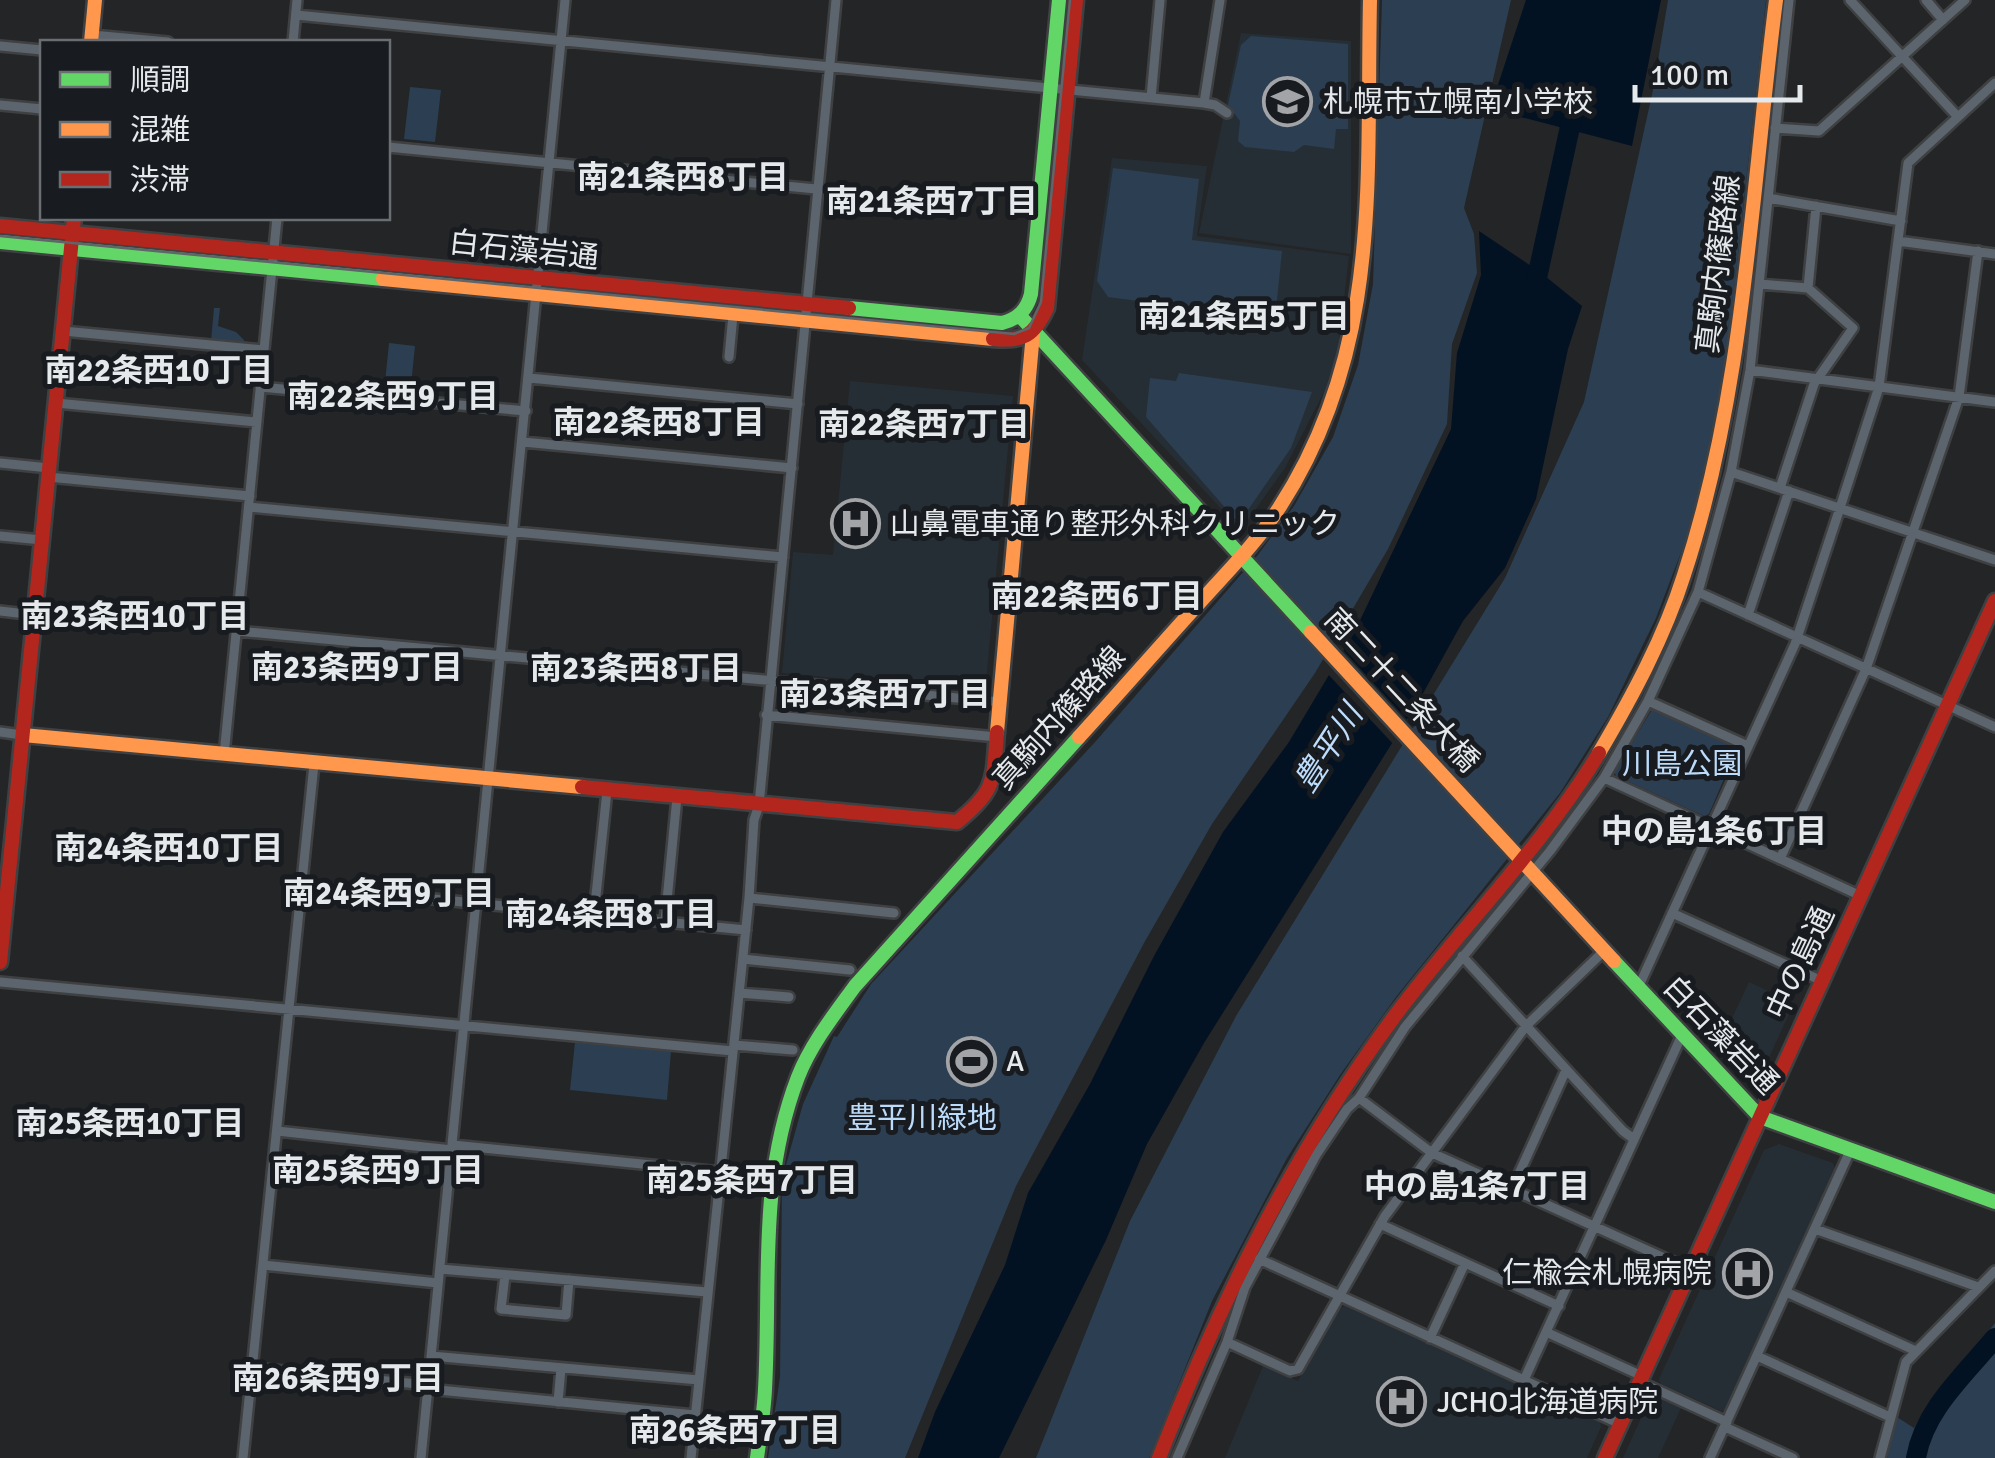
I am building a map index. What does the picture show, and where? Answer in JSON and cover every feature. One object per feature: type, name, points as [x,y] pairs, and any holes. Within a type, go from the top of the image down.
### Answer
[{"type":"main road","points":[[92,39],[96,0]]},
{"type":"main road","points":[[1059,0],[1031,294],[1020,316],[1245,561]]},
{"type":"main road","points":[[23,735],[957,822],[988,793],[993,777],[1033,332],[1044,318],[1046,308],[1076,0]]},
{"type":"main road","name":"真駒内篠路線","points":[[757,1458],[765,1391],[768,1202],[787,1106],[814,1046],[854,986],[1245,561],[1314,448],[1352,344],[1364,264],[1370,0]]},
{"type":"main road","name":"真駒内篠路線","points":[[1160,1458],[1218,1312],[1306,1147],[1392,1020],[1522,862],[1586,776],[1628,702],[1667,620],[1701,523],[1726,424],[1776,0]]},
{"type":"main road","points":[[0,962],[6,837],[23,735],[73,225]]},
{"type":"main road","name":"白石藻岩通","points":[[0,226],[73,225],[273,253],[990,323],[1012,321],[1020,316]]},
{"type":"main road","name":"白石藻岩通","points":[[0,242],[1008,341],[1033,332]]},
{"type":"main road","name":"南二十二条大橋","points":[[1245,561],[1522,862]]},
{"type":"main road","name":"中の島通","points":[[1605,1458],[1995,601]]},
{"type":"main road","name":"白石藻岩通","points":[[1522,862],[1760,1117],[1995,1202]]},
{"type":"street","points":[[293,40],[298,0]]},
{"type":"street","points":[[421,1458],[566,0]]},
{"type":"street","points":[[691,1458],[750,898],[754,820],[759,805],[836,0]]},
{"type":"street","points":[[1151,98],[1160,0]]},
{"type":"street","points":[[1204,103],[1220,0]]},
{"type":"street","points":[[1176,1458],[1227,1342],[1245,1287],[1316,1156],[1359,1098],[1392,1044],[1462,956],[1522,862],[1604,778],[1648,701],[1698,592],[1731,472],[1750,370],[1789,0]]},
{"type":"street","points":[[1850,0],[1958,117]]},
{"type":"street","points":[[1926,0],[1943,20]]},
{"type":"street","points":[[1775,128],[1819,131],[1964,0]]},
{"type":"street","points":[[296,14],[1050,91],[1204,103],[1227,113]]},
{"type":"street","points":[[92,39],[117,40]]},
{"type":"street","points":[[0,46],[40,50]]},
{"type":"street","points":[[1638,988],[1797,637],[1880,386],[1908,163],[1995,83]]},
{"type":"street","points":[[0,105],[40,109]]},
{"type":"street","points":[[390,147],[816,189]]},
{"type":"street","points":[[1768,198],[1901,221]]},
{"type":"street","points":[[1808,288],[1816,206]]},
{"type":"street","points":[[224,755],[276,220]]},
{"type":"street","points":[[1898,242],[1995,254]]},
{"type":"street","points":[[1780,859],[1866,669],[1959,397],[1978,252]]},
{"type":"street","points":[[1748,615],[1817,379],[1853,328],[1808,288],[1760,284]]},
{"type":"street","points":[[728,358],[733,314]]},
{"type":"street","points":[[62,332],[264,350]]},
{"type":"street","points":[[1750,370],[1995,402]]},
{"type":"street","points":[[529,378],[798,404]]},
{"type":"street","points":[[260,388],[526,411]]},
{"type":"street","points":[[56,403],[257,422]]},
{"type":"street","points":[[523,442],[792,468]]},
{"type":"street","points":[[0,463],[249,502],[514,534],[783,557]]},
{"type":"street","points":[[1731,472],[1995,560]]},
{"type":"street","points":[[0,536],[42,540]]},
{"type":"street","points":[[1698,592],[1995,727]]},
{"type":"street","points":[[0,611],[35,615]]},
{"type":"street","points":[[236,630],[1000,702]]},
{"type":"street","points":[[1648,701],[1748,746]]},
{"type":"street","points":[[766,716],[997,737]]},
{"type":"street","points":[[0,732],[23,735]]},
{"type":"street","points":[[243,1458],[314,764]]},
{"type":"street","points":[[1604,778],[1861,896]]},
{"type":"street","points":[[594,914],[607,791]]},
{"type":"street","points":[[665,921],[677,797]]},
{"type":"street","points":[[302,886],[746,930]]},
{"type":"street","points":[[750,898],[894,912]]},
{"type":"street","points":[[1672,913],[1822,981]]},
{"type":"street","points":[[1227,1342],[1294,1371],[1380,1224],[1432,1152],[1526,1026],[1604,951]]},
{"type":"street","points":[[1462,956],[1634,1138]]},
{"type":"street","points":[[743,959],[850,970]]},
{"type":"street","points":[[0,982],[289,1010],[793,1050]]},
{"type":"street","points":[[740,993],[790,997]]},
{"type":"street","points":[[1524,1380],[1682,1036]]},
{"type":"street","points":[[1512,1189],[1566,1070]]},
{"type":"street","points":[[1359,1098],[1432,1152],[1691,1270]]},
{"type":"street","points":[[277,1131],[721,1172]]},
{"type":"street","points":[[1710,1458],[1850,1151]]},
{"type":"street","points":[[1380,1224],[1558,1306]]},
{"type":"street","points":[[1814,1229],[1978,1287]]},
{"type":"street","points":[[1259,1260],[1620,1424]]},
{"type":"street","points":[[1430,1338],[1464,1263]]},
{"type":"street","points":[[263,1265],[438,1284]]},
{"type":"street","points":[[440,1270],[708,1292]]},
{"type":"street","points":[[1880,1458],[1903,1366],[1995,1270]]},
{"type":"street","points":[[505,1275],[501,1309],[566,1315],[569,1280]]},
{"type":"street","points":[[1786,1292],[1916,1352]]},
{"type":"street","points":[[1546,1332],[1793,1458]]},
{"type":"street","points":[[431,1356],[699,1380]]},
{"type":"street","points":[[1757,1356],[1890,1417]]},
{"type":"street","points":[[253,1368],[695,1415]]},
{"type":"street","points":[[558,1402],[561,1368]]},
{"type":"shaded area","name":"札幌市立幌南小学校","points":[[1241,33],[1351,41],[1351,254],[1199,233]]},
{"type":"shaded area","points":[[1112,158],[1207,166],[1197,236],[1349,256],[1338,350],[1325,390],[1285,468],[1246,523],[1235,523],[1082,360]]},
{"type":"shaded area","points":[[850,381],[1013,396],[985,692],[782,673],[793,552],[833,555]]},
{"type":"shaded area","points":[[1749,982],[1794,1003],[1757,1084],[1750,1086],[1718,1048]]},
{"type":"shaded area","name":"仁楡会札幌病院","points":[[1779,1144],[1833,1163],[1835,1168],[1725,1410],[1721,1411],[1661,1384],[1659,1379],[1764,1150]]},
{"type":"shaded area","name":"JCHO北海道病院","points":[[1345,1306],[1600,1422],[1587,1458],[1225,1458],[1263,1366],[1298,1381],[1340,1308]]},
{"type":"shaded area","points":[[1655,1396],[1681,1408],[1658,1458],[1623,1458],[1650,1398]]},
{"type":"green space","name":"豊平川緑地","points":[[1382,0],[1511,0],[1464,208],[1474,234],[1477,273],[1452,344],[1447,424],[1388,549],[1315,673],[1212,824],[1144,943],[1016,1186],[905,1458],[768,1458],[780,1377],[782,1179],[803,1104],[834,1036],[837,1037],[871,984],[1096,741],[1257,556],[1294,506],[1333,437],[1358,365],[1373,284]]},
{"type":"green space","points":[[1668,0],[1766,0],[1726,364],[1698,508],[1656,618],[1608,717],[1560,793],[1396,997],[1287,1158],[1212,1301],[1149,1458],[1036,1458],[1130,1221],[1236,1016],[1505,578],[1584,402],[1653,90]]},
{"type":"green space","points":[[1251,36],[1348,44],[1348,129],[1336,129],[1334,149],[1304,145],[1294,152],[1245,147],[1238,141],[1240,121],[1228,105],[1241,45]]},
{"type":"green space","points":[[410,87],[441,90],[435,142],[404,139]]},
{"type":"green space","points":[[1113,168],[1199,179],[1192,240],[1282,251],[1275,319],[1108,297],[1097,281]]},
{"type":"green space","points":[[214,308],[220,308],[218,326],[236,332],[244,340],[243,345],[211,341]]},
{"type":"green space","points":[[389,343],[415,346],[410,395],[384,392]]},
{"type":"green space","points":[[1179,373],[1312,392],[1291,448],[1241,520],[1235,519],[1146,417],[1150,378],[1176,381]]},
{"type":"green space","name":"川島公園","points":[[1653,708],[1738,746],[1709,814],[1704,816],[1616,776],[1614,772]]},
{"type":"green space","points":[[575,1042],[671,1051],[667,1100],[570,1090]]},
{"type":"green space","points":[[1995,1323],[1995,1458],[1887,1458],[1897,1417],[1914,1428],[1933,1398]]},
{"type":"water","points":[[1526,0],[1661,0],[1632,146],[1490,109]]},
{"type":"water","points":[[1479,231],[1582,306],[1568,349],[1536,499],[1505,568],[1463,621],[1421,697],[1204,1043],[1147,1144],[1106,1240],[999,1458],[918,1458],[935,1412],[1005,1265],[1028,1193],[1223,832],[1289,742],[1354,633],[1451,429],[1457,353],[1481,275]]},
{"type":"pier","points":[[1340,647],[1410,723],[1396,747],[1325,671]]},
{"type":"waterway","name":"豊平川","points":[[1533,296],[1575,104]]},
{"type":"waterway","points":[[1916,1458],[1937,1408],[1995,1338]]},
{"type":"tram line","points":[[0,236],[1014,334],[1029,328],[1041,302],[1070,0]]},
{"type":"traffic: fast","points":[[849,308],[1002,323],[1024,309],[1031,294],[1059,0]]},
{"type":"traffic: fast","points":[[0,242],[383,279]]},
{"type":"traffic: fast","points":[[1020,316],[1311,632]]},
{"type":"traffic: fast","points":[[757,1458],[765,1389],[772,1193],[785,1116],[803,1065],[855,986],[1079,737]]},
{"type":"traffic: fast","points":[[1614,961],[1760,1117],[1995,1202]]},
{"type":"traffic: slow","points":[[91,40],[95,0]]},
{"type":"traffic: slow","points":[[1079,737],[1261,533],[1313,448],[1337,387],[1362,262],[1369,133],[1370,0]]},
{"type":"traffic: slow","points":[[1599,753],[1667,622],[1684,575],[1721,434],[1743,290],[1776,0]]},
{"type":"traffic: slow","points":[[383,279],[993,339]]},
{"type":"traffic: slow","points":[[997,732],[1033,333]]},
{"type":"traffic: slow","points":[[1311,632],[1614,961]]},
{"type":"traffic: slow","points":[[23,735],[582,787]]},
{"type":"traffic: jam","points":[[993,339],[1026,335],[1047,308],[1076,0]]},
{"type":"traffic: jam","points":[[0,962],[74,220]]},
{"type":"traffic: jam","points":[[0,226],[849,308]]},
{"type":"traffic: jam","points":[[1605,1458],[1995,601]]},
{"type":"traffic: jam","points":[[582,787],[957,822],[980,801],[991,783],[997,732]]},
{"type":"traffic: jam","points":[[1159,1458],[1234,1286],[1324,1121],[1394,1017],[1552,822],[1599,753]]},
{"type":"place","name":"札幌市立幌南小学校","points":[[1288,102]]},
{"type":"place","name":"山鼻電車通り整形外科クリニック","points":[[855,524]]},
{"type":"place","name":"A","points":[[971,1061]]},
{"type":"place","name":"仁楡会札幌病院","points":[[1747,1273]]},
{"type":"place","name":"JCHO北海道病院","points":[[1402,1402]]},
{"type":"district","name":"南21条西8丁目","points":[[683,177]]},
{"type":"district","name":"南21条西7丁目","points":[[932,201]]},
{"type":"district","name":"南21条西5丁目","points":[[1244,316]]},
{"type":"district","name":"南22条西10丁目","points":[[159,370]]},
{"type":"district","name":"南22条西9丁目","points":[[393,396]]},
{"type":"district","name":"南22条西8丁目","points":[[659,422]]},
{"type":"district","name":"南22条西7丁目","points":[[924,424]]},
{"type":"district","name":"南22条西6丁目","points":[[1097,596]]},
{"type":"district","name":"南23条西10丁目","points":[[135,616]]},
{"type":"district","name":"南23条西9丁目","points":[[357,667]]},
{"type":"district","name":"南23条西8丁目","points":[[636,668]]},
{"type":"district","name":"南23条西7丁目","points":[[885,694]]},
{"type":"district","name":"中の島1条6丁目","points":[[1714,831]]},
{"type":"district","name":"南24条西10丁目","points":[[169,848]]},
{"type":"district","name":"南24条西9丁目","points":[[389,893]]},
{"type":"district","name":"南24条西8丁目","points":[[611,914]]},
{"type":"district","name":"南25条西10丁目","points":[[130,1123]]},
{"type":"district","name":"南25条西9丁目","points":[[378,1170]]},
{"type":"district","name":"南25条西7丁目","points":[[752,1180]]},
{"type":"district","name":"中の島1条7丁目","points":[[1477,1186]]},
{"type":"district","name":"南26条西9丁目","points":[[338,1378]]},
{"type":"district","name":"南26条西7丁目","points":[[735,1430]]}]
